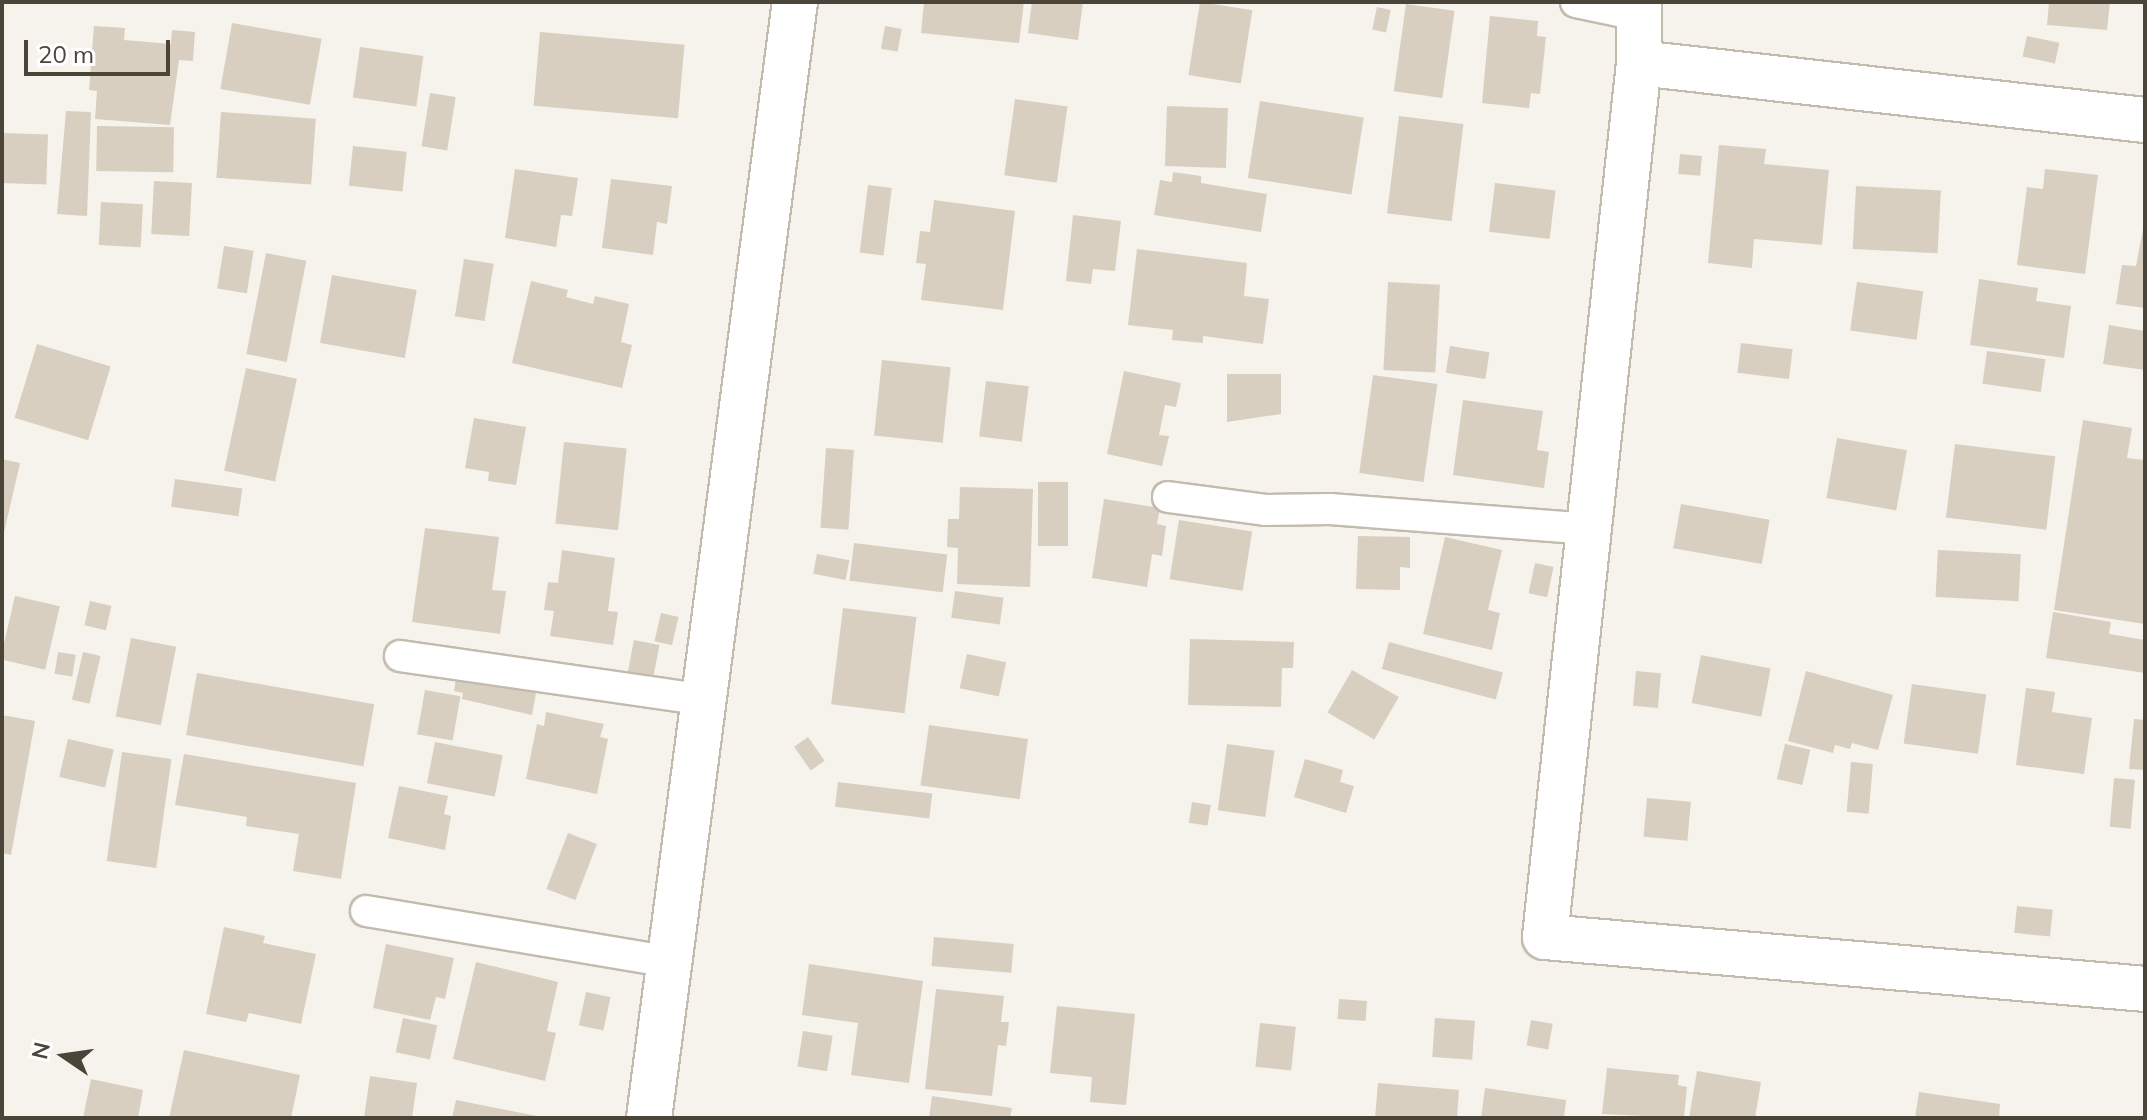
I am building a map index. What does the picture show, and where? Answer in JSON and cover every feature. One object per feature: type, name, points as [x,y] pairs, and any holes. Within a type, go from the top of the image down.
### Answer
[{"type":"street","points":[[649,1118],[706,700],[737,417],[795,2]]},
{"type":"street","points":[[1638,8],[1639,63],[1545,937],[2145,989]]},
{"type":"street","points":[[1639,63],[2145,120]]},
{"type":"lane","points":[[1576,2],[1638,8]]},
{"type":"lane","points":[[1168,497],[1265,510],[1359,511],[1590,529]]},
{"type":"lane","points":[[400,656],[706,700]]},
{"type":"lane","points":[[366,911],[672,962]]},
{"type":"building","points":[[924,2],[1024,2],[1019,43],[921,33]]},
{"type":"building","points":[[1032,2],[1083,2],[1078,40],[1028,33]]},
{"type":"building","points":[[1200,2],[1252,10],[1241,83],[1188,75]]},
{"type":"building","points":[[2049,2],[2110,2],[2107,30],[2047,25]]},
{"type":"building","points":[[1406,4],[1455,11],[1442,98],[1394,91]]},
{"type":"building","points":[[1377,7],[1391,10],[1386,32],[1372,29]]},
{"type":"building","points":[[1490,16],[1538,21],[1537,36],[1546,37],[1540,94],[1531,93],[1529,108],[1482,103]]},
{"type":"building","points":[[232,23],[322,39],[310,105],[220,89]]},
{"type":"building","points":[[94,26],[125,28],[124,40],[171,44],[172,30],[195,32],[193,61],[179,60],[170,125],[95,119],[97,91],[89,90]]},
{"type":"building","points":[[885,26],[902,29],[898,52],[881,49]]},
{"type":"building","points":[[540,32],[684,45],[678,118],[534,106]]},
{"type":"building","points":[[2027,36],[2059,43],[2055,63],[2023,57]]},
{"type":"building","points":[[360,47],[423,56],[416,106],[353,98]]},
{"type":"building","points":[[430,93],[456,97],[447,150],[422,146]]},
{"type":"building","points":[[1015,99],[1067,106],[1057,183],[1004,175]]},
{"type":"building","points":[[1260,101],[1364,117],[1352,194],[1248,178]]},
{"type":"building","points":[[1167,106],[1228,108],[1226,168],[1165,166]]},
{"type":"building","points":[[66,111],[91,112],[87,216],[57,214]]},
{"type":"building","points":[[221,112],[316,119],[311,184],[216,178]]},
{"type":"building","points":[[1399,116],[1464,124],[1452,221],[1387,213]]},
{"type":"building","points":[[97,126],[174,127],[173,172],[96,171]]},
{"type":"building","points":[[2,133],[48,135],[46,185],[2,183]]},
{"type":"building","points":[[1719,145],[1766,149],[1764,164],[1829,170],[1822,245],[1754,239],[1752,268],[1708,263]]},
{"type":"building","points":[[353,146],[407,152],[403,191],[349,186]]},
{"type":"building","points":[[1680,154],[1702,156],[1700,176],[1678,174]]},
{"type":"building","points":[[515,169],[578,178],[572,216],[561,215],[556,247],[505,238]]},
{"type":"building","points":[[2045,169],[2098,175],[2085,274],[2017,265],[2027,187],[2043,189]]},
{"type":"building","points":[[1173,172],[1201,176],[1201,183],[1267,194],[1261,232],[1154,215],[1160,180],[1172,182]]},
{"type":"building","points":[[611,179],[672,186],[667,224],[657,222],[653,255],[602,248]]},
{"type":"building","points":[[154,181],[192,183],[189,236],[151,234]]},
{"type":"building","points":[[1495,183],[1556,190],[1550,239],[1489,232]]},
{"type":"building","points":[[868,185],[892,188],[884,255],[860,252]]},
{"type":"building","points":[[1856,186],[1941,190],[1938,253],[1853,249]]},
{"type":"building","points":[[934,200],[1015,211],[1003,310],[921,300],[926,264],[916,263],[920,231],[930,232]]},
{"type":"building","points":[[101,202],[143,204],[141,247],[99,245]]},
{"type":"building","points":[[1073,215],[1121,221],[1115,271],[1093,269],[1091,284],[1066,281]]},
{"type":"building","points":[[2145,219],[2145,308],[2116,304],[2122,265],[2136,266]]},
{"type":"building","points":[[224,246],[254,251],[247,293],[217,288]]},
{"type":"building","points":[[1137,249],[1247,263],[1244,296],[1269,299],[1263,344],[1203,336],[1203,343],[1172,340],[1173,330],[1128,325]]},
{"type":"building","points":[[266,253],[306,261],[287,362],[246,354]]},
{"type":"building","points":[[464,259],[494,264],[485,321],[455,316]]},
{"type":"building","points":[[332,275],[417,290],[405,358],[320,343]]},
{"type":"building","points":[[1979,279],[2038,288],[2036,301],[2071,306],[2064,358],[1970,345]]},
{"type":"building","points":[[531,281],[568,290],[566,297],[593,304],[595,296],[629,304],[621,342],[632,345],[622,388],[512,363]]},
{"type":"building","points":[[1388,282],[1440,285],[1435,373],[1383,370]]},
{"type":"building","points":[[1857,282],[1923,291],[1917,340],[1850,331]]},
{"type":"building","points":[[2109,325],[2145,331],[2145,370],[2103,364]]},
{"type":"building","points":[[1741,343],[1793,349],[1789,379],[1737,373]]},
{"type":"building","points":[[37,344],[111,367],[88,440],[14,418]]},
{"type":"building","points":[[1450,346],[1490,352],[1485,379],[1446,373]]},
{"type":"building","points":[[1987,351],[2045,359],[2041,392],[1982,384]]},
{"type":"building","points":[[882,360],[951,367],[943,443],[874,436]]},
{"type":"building","points":[[246,368],[297,379],[275,482],[224,471]]},
{"type":"building","points":[[1124,371],[1181,383],[1176,407],[1165,405],[1159,435],[1169,436],[1162,466],[1107,454]]},
{"type":"building","points":[[1227,374],[1281,374],[1281,414],[1227,422]]},
{"type":"building","points":[[1373,375],[1437,384],[1424,482],[1359,473]]},
{"type":"building","points":[[986,381],[1029,386],[1022,442],[979,437]]},
{"type":"building","points":[[1463,400],[1543,411],[1537,450],[1549,452],[1544,488],[1453,475]]},
{"type":"building","points":[[474,418],[526,427],[516,485],[488,481],[489,472],[465,468]]},
{"type":"building","points":[[2083,420],[2132,428],[2127,458],[2145,460],[2145,624],[2054,610]]},
{"type":"building","points":[[1837,438],[1907,450],[1896,510],[1826,498]]},
{"type":"building","points":[[564,442],[627,449],[618,530],[555,524]]},
{"type":"building","points":[[1955,444],[2055,456],[2046,530],[1946,517]]},
{"type":"building","points":[[826,448],[854,450],[848,530],[820,528]]},
{"type":"building","points":[[2,459],[20,463],[3,537],[2,537]]},
{"type":"building","points":[[175,479],[242,488],[238,516],[171,507]]},
{"type":"building","points":[[1038,482],[1068,482],[1068,546],[1038,546]]},
{"type":"building","points":[[960,487],[1033,489],[1030,587],[957,584],[958,548],[947,547],[948,519],[959,519]]},
{"type":"building","points":[[1104,499],[1160,508],[1157,524],[1166,526],[1162,556],[1152,554],[1147,587],[1092,578]]},
{"type":"building","points":[[1681,504],[1770,520],[1762,564],[1673,548]]},
{"type":"building","points":[[1179,520],[1252,532],[1243,591],[1170,579]]},
{"type":"building","points":[[425,528],[499,537],[492,590],[506,591],[500,634],[412,622]]},
{"type":"building","points":[[1358,536],[1410,537],[1410,568],[1400,567],[1400,590],[1356,589]]},
{"type":"building","points":[[1445,537],[1502,550],[1488,610],[1500,613],[1492,650],[1423,634]]},
{"type":"building","points":[[854,543],[947,554],[943,592],[849,581]]},
{"type":"building","points":[[562,550],[615,558],[608,611],[618,612],[613,645],[550,636],[554,611],[544,610],[548,582],[558,583]]},
{"type":"building","points":[[1938,550],[2021,554],[2018,601],[1936,597]]},
{"type":"building","points":[[817,554],[849,560],[846,580],[813,574]]},
{"type":"building","points":[[1535,563],[1554,567],[1547,597],[1529,593]]},
{"type":"building","points":[[955,591],[1004,598],[1000,625],[951,618]]},
{"type":"building","points":[[15,596],[60,606],[45,670],[2,660]]},
{"type":"building","points":[[90,601],[111,606],[106,630],[84,625]]},
{"type":"building","points":[[843,608],[916,617],[905,713],[831,704]]},
{"type":"building","points":[[2053,612],[2111,622],[2109,634],[2145,640],[2145,673],[2046,658]]},
{"type":"building","points":[[661,613],[679,617],[672,645],[654,641]]},
{"type":"building","points":[[131,638],[176,647],[161,725],[116,717]]},
{"type":"building","points":[[1190,639],[1294,642],[1293,668],[1282,668],[1281,707],[1188,705]]},
{"type":"building","points":[[634,640],[660,645],[652,681],[627,676]]},
{"type":"building","points":[[1389,642],[1503,673],[1496,700],[1382,669]]},
{"type":"building","points":[[58,652],[76,655],[72,677],[55,674]]},
{"type":"building","points":[[83,652],[101,656],[90,704],[72,700]]},
{"type":"building","points":[[967,654],[1006,662],[999,697],[960,688]]},
{"type":"building","points":[[1701,655],[1771,669],[1761,717],[1692,703]]},
{"type":"building","points":[[1352,670],[1399,697],[1374,739],[1328,712]]},
{"type":"building","points":[[1636,671],[1661,673],[1658,708],[1633,706]]},
{"type":"building","points":[[1806,671],[1893,695],[1878,750],[1852,743],[1850,749],[1835,745],[1833,753],[1788,741]]},
{"type":"building","points":[[197,673],[374,704],[363,766],[186,735]]},
{"type":"building","points":[[456,679],[536,693],[532,715],[462,699],[463,693],[454,691]]},
{"type":"building","points":[[1912,684],[1986,694],[1978,754],[1904,743]]},
{"type":"building","points":[[2026,688],[2055,692],[2052,712],[2092,718],[2084,774],[2016,765]]},
{"type":"building","points":[[425,690],[460,696],[453,741],[417,734]]},
{"type":"building","points":[[546,712],[604,724],[600,737],[608,739],[597,794],[526,779],[537,724],[544,726]]},
{"type":"building","points":[[2,715],[35,721],[11,855],[2,853]]},
{"type":"building","points":[[2134,719],[2145,720],[2145,770],[2129,769]]},
{"type":"building","points":[[929,725],[1028,739],[1020,799],[921,785]]},
{"type":"building","points":[[808,737],[825,761],[811,771],[794,747]]},
{"type":"building","points":[[68,739],[114,750],[105,788],[59,777]]},
{"type":"building","points":[[435,742],[503,755],[495,796],[427,783]]},
{"type":"building","points":[[1227,744],[1275,751],[1265,817],[1218,810]]},
{"type":"building","points":[[1785,744],[1810,750],[1802,785],[1777,779]]},
{"type":"building","points":[[122,752],[172,759],[156,868],[107,861]]},
{"type":"building","points":[[184,754],[356,783],[341,879],[293,871],[299,834],[246,826],[247,817],[175,805]]},
{"type":"building","points":[[1305,759],[1343,770],[1340,782],[1354,786],[1346,813],[1294,797]]},
{"type":"building","points":[[1851,762],[1873,764],[1869,814],[1847,812]]},
{"type":"building","points":[[2114,778],[2135,780],[2131,829],[2110,827]]},
{"type":"building","points":[[838,782],[932,794],[929,818],[835,807]]},
{"type":"building","points":[[399,786],[448,796],[444,814],[451,816],[445,850],[388,838]]},
{"type":"building","points":[[1647,798],[1691,802],[1687,841],[1644,837]]},
{"type":"building","points":[[1192,802],[1211,805],[1207,826],[1189,823]]},
{"type":"building","points":[[568,833],[597,844],[575,900],[546,889]]},
{"type":"building","points":[[2017,906],[2053,910],[2050,937],[2014,933]]},
{"type":"building","points":[[224,927],[265,936],[263,943],[316,954],[301,1024],[249,1013],[246,1022],[206,1014]]},
{"type":"building","points":[[934,937],[1014,944],[1011,973],[931,966]]},
{"type":"building","points":[[386,944],[454,958],[445,999],[436,997],[430,1020],[373,1008]]},
{"type":"building","points":[[476,962],[558,982],[547,1031],[556,1033],[545,1081],[453,1059]]},
{"type":"building","points":[[809,964],[923,981],[909,1083],[851,1075],[858,1023],[802,1015]]},
{"type":"building","points":[[936,989],[1004,996],[1001,1022],[1009,1022],[1006,1046],[998,1045],[992,1096],[925,1089]]},
{"type":"building","points":[[586,992],[610,997],[603,1030],[579,1025]]},
{"type":"building","points":[[1339,999],[1367,1001],[1366,1021],[1338,1019]]},
{"type":"building","points":[[1057,1006],[1135,1014],[1126,1105],[1090,1102],[1092,1077],[1050,1073]]},
{"type":"building","points":[[403,1018],[437,1025],[430,1060],[396,1052]]},
{"type":"building","points":[[1435,1018],[1475,1021],[1472,1060],[1432,1057]]},
{"type":"building","points":[[1531,1020],[1553,1024],[1548,1049],[1526,1046]]},
{"type":"building","points":[[1260,1023],[1296,1027],[1291,1071],[1255,1067]]},
{"type":"building","points":[[803,1031],[833,1036],[827,1071],[797,1067]]},
{"type":"building","points":[[184,1050],[300,1075],[291,1118],[169,1118]]},
{"type":"building","points":[[1607,1068],[1679,1075],[1678,1085],[1687,1087],[1684,1118],[1602,1114]]},
{"type":"building","points":[[1697,1071],[1761,1082],[1755,1118],[1689,1118]]},
{"type":"building","points":[[370,1076],[417,1083],[412,1118],[364,1118]]},
{"type":"building","points":[[91,1079],[143,1090],[138,1118],[83,1118]]},
{"type":"building","points":[[1378,1083],[1459,1090],[1457,1118],[1375,1118]]},
{"type":"building","points":[[1485,1088],[1566,1100],[1564,1118],[1481,1118]]},
{"type":"building","points":[[1919,1092],[2000,1104],[1999,1118],[1915,1118]]},
{"type":"building","points":[[932,1096],[1012,1108],[1010,1118],[929,1118]]},
{"type":"building","points":[[456,1100],[542,1117],[452,1118]]}]
